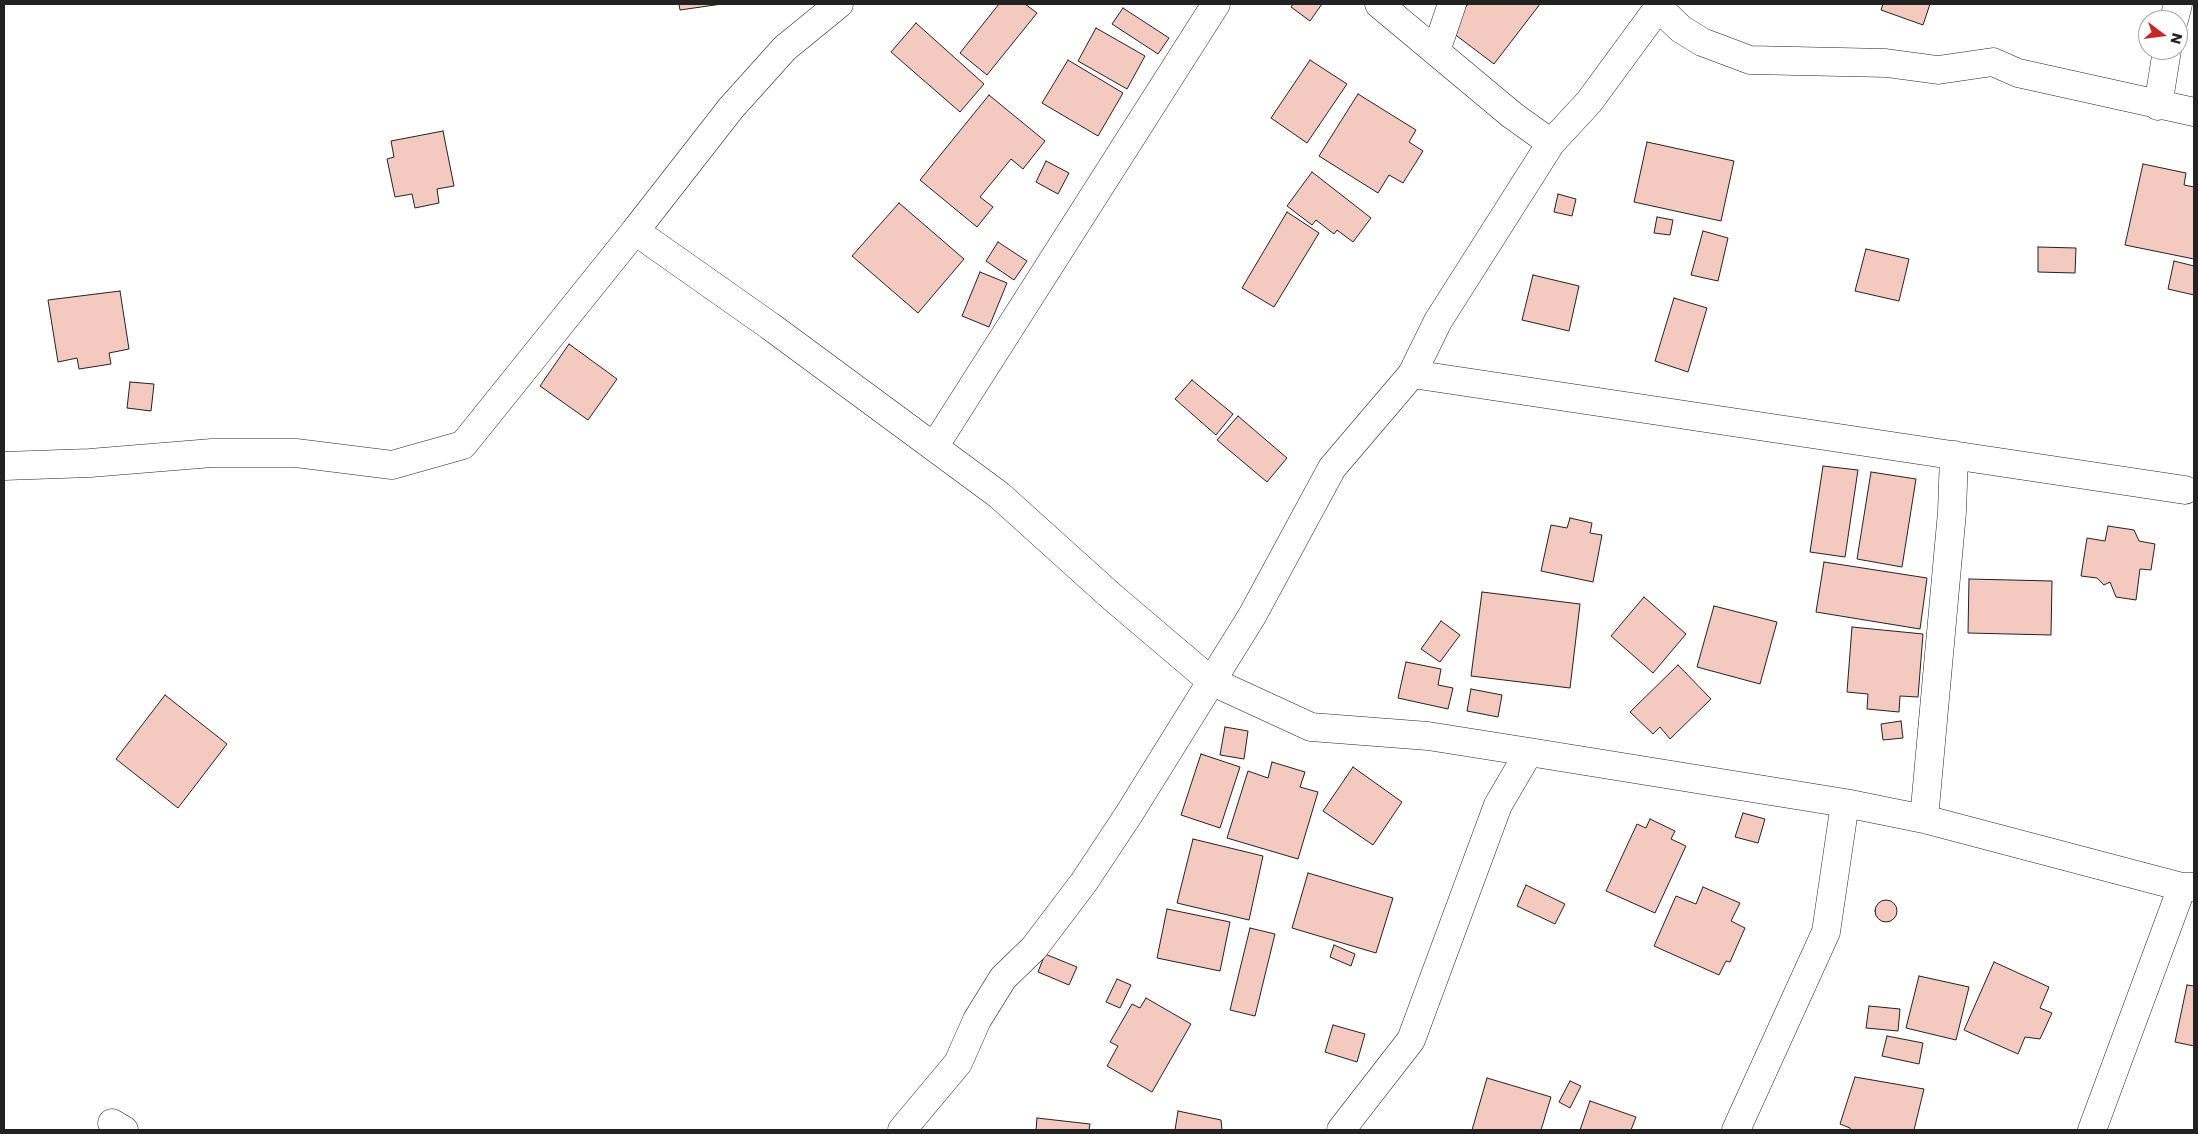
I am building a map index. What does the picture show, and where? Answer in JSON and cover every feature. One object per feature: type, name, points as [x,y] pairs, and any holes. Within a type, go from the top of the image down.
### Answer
[{"type":"street","points":[[4,466],[90,464],[212,453],[296,453],[392,465],[463,444],[635,231],[731,108],[785,48],[839,4]]},
{"type":"street","points":[[934,447],[1216,4]]},
{"type":"street","points":[[1379,4],[1512,116],[1551,143]]},
{"type":"street","points":[[1436,52],[1452,4]]},
{"type":"street","points":[[902,1130],[958,1064],[977,1020],[1003,978],[1034,948],[1084,882],[1156,771],[1252,616],[1332,468],[1412,374],[1438,321],[1551,143],[1589,102],[1626,48],[1660,6],[1682,28],[1702,42],[1750,60],[1886,63],[1938,70],[1993,62],[2018,73],[2158,106],[2194,112]]},
{"type":"street","points":[[2158,106],[2165,60]]},
{"type":"street","points":[[635,231],[770,326],[998,495],[1110,596],[1211,681],[1311,727],[1428,736],[1845,803],[1924,819],[2188,887],[2092,1130]]},
{"type":"street","points":[[1412,374],[2185,490]]},
{"type":"street","points":[[1924,819],[1952,512],[1954,456]]},
{"type":"street","points":[[1341,1130],[1411,1040],[1498,805],[1529,752]]},
{"type":"street","points":[[1736,1130],[1826,932],[1845,803]]},
{"type":"building","points":[[679,4],[722,4],[680,10]]},
{"type":"building","points":[[999,4],[1025,4],[1037,13],[987,75],[960,53]]},
{"type":"building","points":[[1293,4],[1322,4],[1310,21],[1291,7]]},
{"type":"building","points":[[1468,4],[1540,4],[1494,64],[1449,30]]},
{"type":"building","points":[[1883,4],[1930,4],[1923,25],[1881,10]]},
{"type":"building","points":[[1123,8],[1169,38],[1158,54],[1112,24]]},
{"type":"building","points":[[916,23],[984,84],[960,112],[891,52]]},
{"type":"building","points":[[1096,28],[1145,56],[1127,89],[1078,61]]},
{"type":"building","points":[[1068,60],[1123,93],[1098,136],[1042,103]]},
{"type":"building","points":[[1310,60],[1347,84],[1307,143],[1271,118]]},
{"type":"building","points":[[1358,94],[1416,130],[1409,142],[1423,151],[1403,183],[1389,175],[1378,193],[1319,156]]},
{"type":"building","points":[[989,95],[1045,141],[1023,169],[1011,159],[980,197],[993,207],[977,227],[920,180]]},
{"type":"building","points":[[443,131],[454,186],[437,189],[439,203],[415,208],[412,194],[395,197],[387,159],[394,157],[391,141]]},
{"type":"building","points":[[1647,142],[1734,161],[1721,221],[1634,202]]},
{"type":"building","points":[[1046,161],[1069,173],[1058,194],[1036,182]]},
{"type":"building","points":[[2143,164],[2186,173],[2184,185],[2194,187],[2194,259],[2125,245]]},
{"type":"building","points":[[1312,172],[1371,218],[1353,242],[1337,230],[1334,234],[1316,220],[1312,225],[1287,206]]},
{"type":"building","points":[[1558,194],[1576,199],[1572,216],[1554,212]]},
{"type":"building","points":[[899,203],[964,259],[918,313],[852,256]]},
{"type":"building","points":[[1287,212],[1319,233],[1274,307],[1242,288]]},
{"type":"building","points":[[1657,217],[1673,220],[1670,235],[1654,233]]},
{"type":"building","points":[[1703,231],[1728,238],[1718,281],[1691,275]]},
{"type":"building","points":[[998,242],[1027,261],[1014,280],[986,261]]},
{"type":"building","points":[[2038,247],[2076,248],[2075,273],[2038,272]]},
{"type":"building","points":[[1866,249],[1909,259],[1899,301],[1855,291]]},
{"type":"building","points":[[2174,261],[2194,266],[2194,295],[2168,289]]},
{"type":"building","points":[[980,272],[1007,283],[989,327],[962,316]]},
{"type":"building","points":[[1533,275],[1579,286],[1569,331],[1522,320]]},
{"type":"building","points":[[120,291],[129,349],[109,353],[111,364],[79,369],[77,358],[58,362],[48,300]]},
{"type":"building","points":[[1674,298],[1707,308],[1688,372],[1655,361]]},
{"type":"building","points":[[569,344],[617,379],[588,420],[540,386]]},
{"type":"building","points":[[1192,380],[1233,414],[1216,435],[1175,399]]},
{"type":"building","points":[[130,382],[154,384],[151,411],[127,408]]},
{"type":"building","points":[[1238,416],[1287,458],[1267,482],[1217,440]]},
{"type":"building","points":[[1823,466],[1858,470],[1845,557],[1810,552]]},
{"type":"building","points":[[1871,472],[1916,479],[1902,567],[1857,559]]},
{"type":"building","points":[[1570,518],[1592,523],[1590,533],[1602,535],[1593,582],[1541,571],[1551,525],[1567,528]]},
{"type":"building","points":[[2108,526],[2134,530],[2139,541],[2155,544],[2151,570],[2140,569],[2136,600],[2116,597],[2110,582],[2104,585],[2097,578],[2081,576],[2087,538],[2105,541]]},
{"type":"building","points":[[1824,562],[1927,578],[1920,629],[1816,612]]},
{"type":"building","points":[[1969,579],[2052,581],[2051,635],[1968,633]]},
{"type":"building","points":[[1482,592],[1580,604],[1570,688],[1471,676]]},
{"type":"building","points":[[1644,597],[1686,634],[1653,673],[1611,636]]},
{"type":"building","points":[[1714,606],[1777,622],[1760,684],[1697,667]]},
{"type":"building","points":[[1441,621],[1460,635],[1440,662],[1421,649]]},
{"type":"building","points":[[1852,627],[1923,634],[1918,697],[1900,696],[1899,712],[1867,709],[1868,694],[1847,692]]},
{"type":"building","points":[[1406,662],[1441,669],[1438,685],[1453,688],[1448,709],[1398,698]]},
{"type":"building","points":[[1678,665],[1711,699],[1670,739],[1660,727],[1653,734],[1630,712]]},
{"type":"building","points":[[1471,689],[1502,695],[1498,717],[1467,711]]},
{"type":"building","points":[[165,695],[227,744],[178,808],[116,759]]},
{"type":"building","points":[[1901,721],[1903,738],[1883,740],[1881,724]]},
{"type":"building","points":[[1225,727],[1248,731],[1244,759],[1220,755]]},
{"type":"building","points":[[1201,754],[1240,767],[1220,828],[1181,815]]},
{"type":"building","points":[[1272,762],[1305,772],[1300,787],[1318,792],[1298,859],[1227,838],[1248,771],[1268,778]]},
{"type":"building","points":[[1353,767],[1402,802],[1373,845],[1323,811]]},
{"type":"building","points":[[1743,813],[1765,819],[1758,843],[1735,837]]},
{"type":"building","points":[[1650,819],[1675,831],[1671,839],[1686,846],[1655,913],[1606,891],[1637,824],[1646,828]]},
{"type":"building","points":[[1193,839],[1263,856],[1249,920],[1177,903]]},
{"type":"building","points":[[1308,873],[1393,898],[1376,953],[1292,928]]},
{"type":"building","points":[[1526,885],[1565,904],[1555,924],[1517,906]]},
{"type":"building","points":[[1703,887],[1740,903],[1731,921],[1745,928],[1730,962],[1726,961],[1719,975],[1654,946],[1676,896],[1696,904]]},
{"type":"building","points":[[1886,900],[1896,907],[1897,911],[1890,921],[1886,922],[1876,915],[1875,911],[1882,901]]},
{"type":"building","points":[[1167,909],[1230,922],[1220,971],[1157,958]]},
{"type":"building","points":[[1250,928],[1275,934],[1255,1016],[1230,1010]]},
{"type":"building","points":[[1334,945],[1355,954],[1351,966],[1330,957]]},
{"type":"building","points":[[1045,954],[1077,967],[1069,985],[1038,972]]},
{"type":"building","points":[[1994,962],[2049,987],[2040,1008],[2052,1013],[2040,1039],[2025,1037],[2018,1054],[1964,1030]]},
{"type":"building","points":[[1919,976],[1969,987],[1956,1040],[1906,1028]]},
{"type":"building","points":[[1117,979],[1131,985],[1120,1008],[1106,1002]]},
{"type":"building","points":[[2187,985],[2194,986],[2194,1046],[2175,1042]]},
{"type":"building","points":[[1146,998],[1191,1024],[1152,1092],[1107,1066],[1118,1046],[1110,1042],[1132,1004],[1140,1008]]},
{"type":"building","points":[[1869,1006],[1900,1009],[1898,1031],[1866,1028]]},
{"type":"building","points":[[1333,1025],[1365,1034],[1357,1062],[1325,1052]]},
{"type":"building","points":[[1887,1036],[1923,1043],[1919,1064],[1882,1056]]},
{"type":"building","points":[[1855,1077],[1924,1089],[1914,1130],[1851,1130],[1840,1124]]},
{"type":"building","points":[[1487,1078],[1551,1097],[1541,1130],[1472,1130]]},
{"type":"building","points":[[1570,1081],[1581,1086],[1570,1108],[1559,1102]]},
{"type":"building","points":[[1590,1101],[1636,1117],[1631,1130],[1580,1130]]},
{"type":"building","points":[[1178,1111],[1221,1120],[1222,1130],[1175,1130]]},
{"type":"building","points":[[1037,1118],[1090,1124],[1089,1130],[1036,1130]]}]
